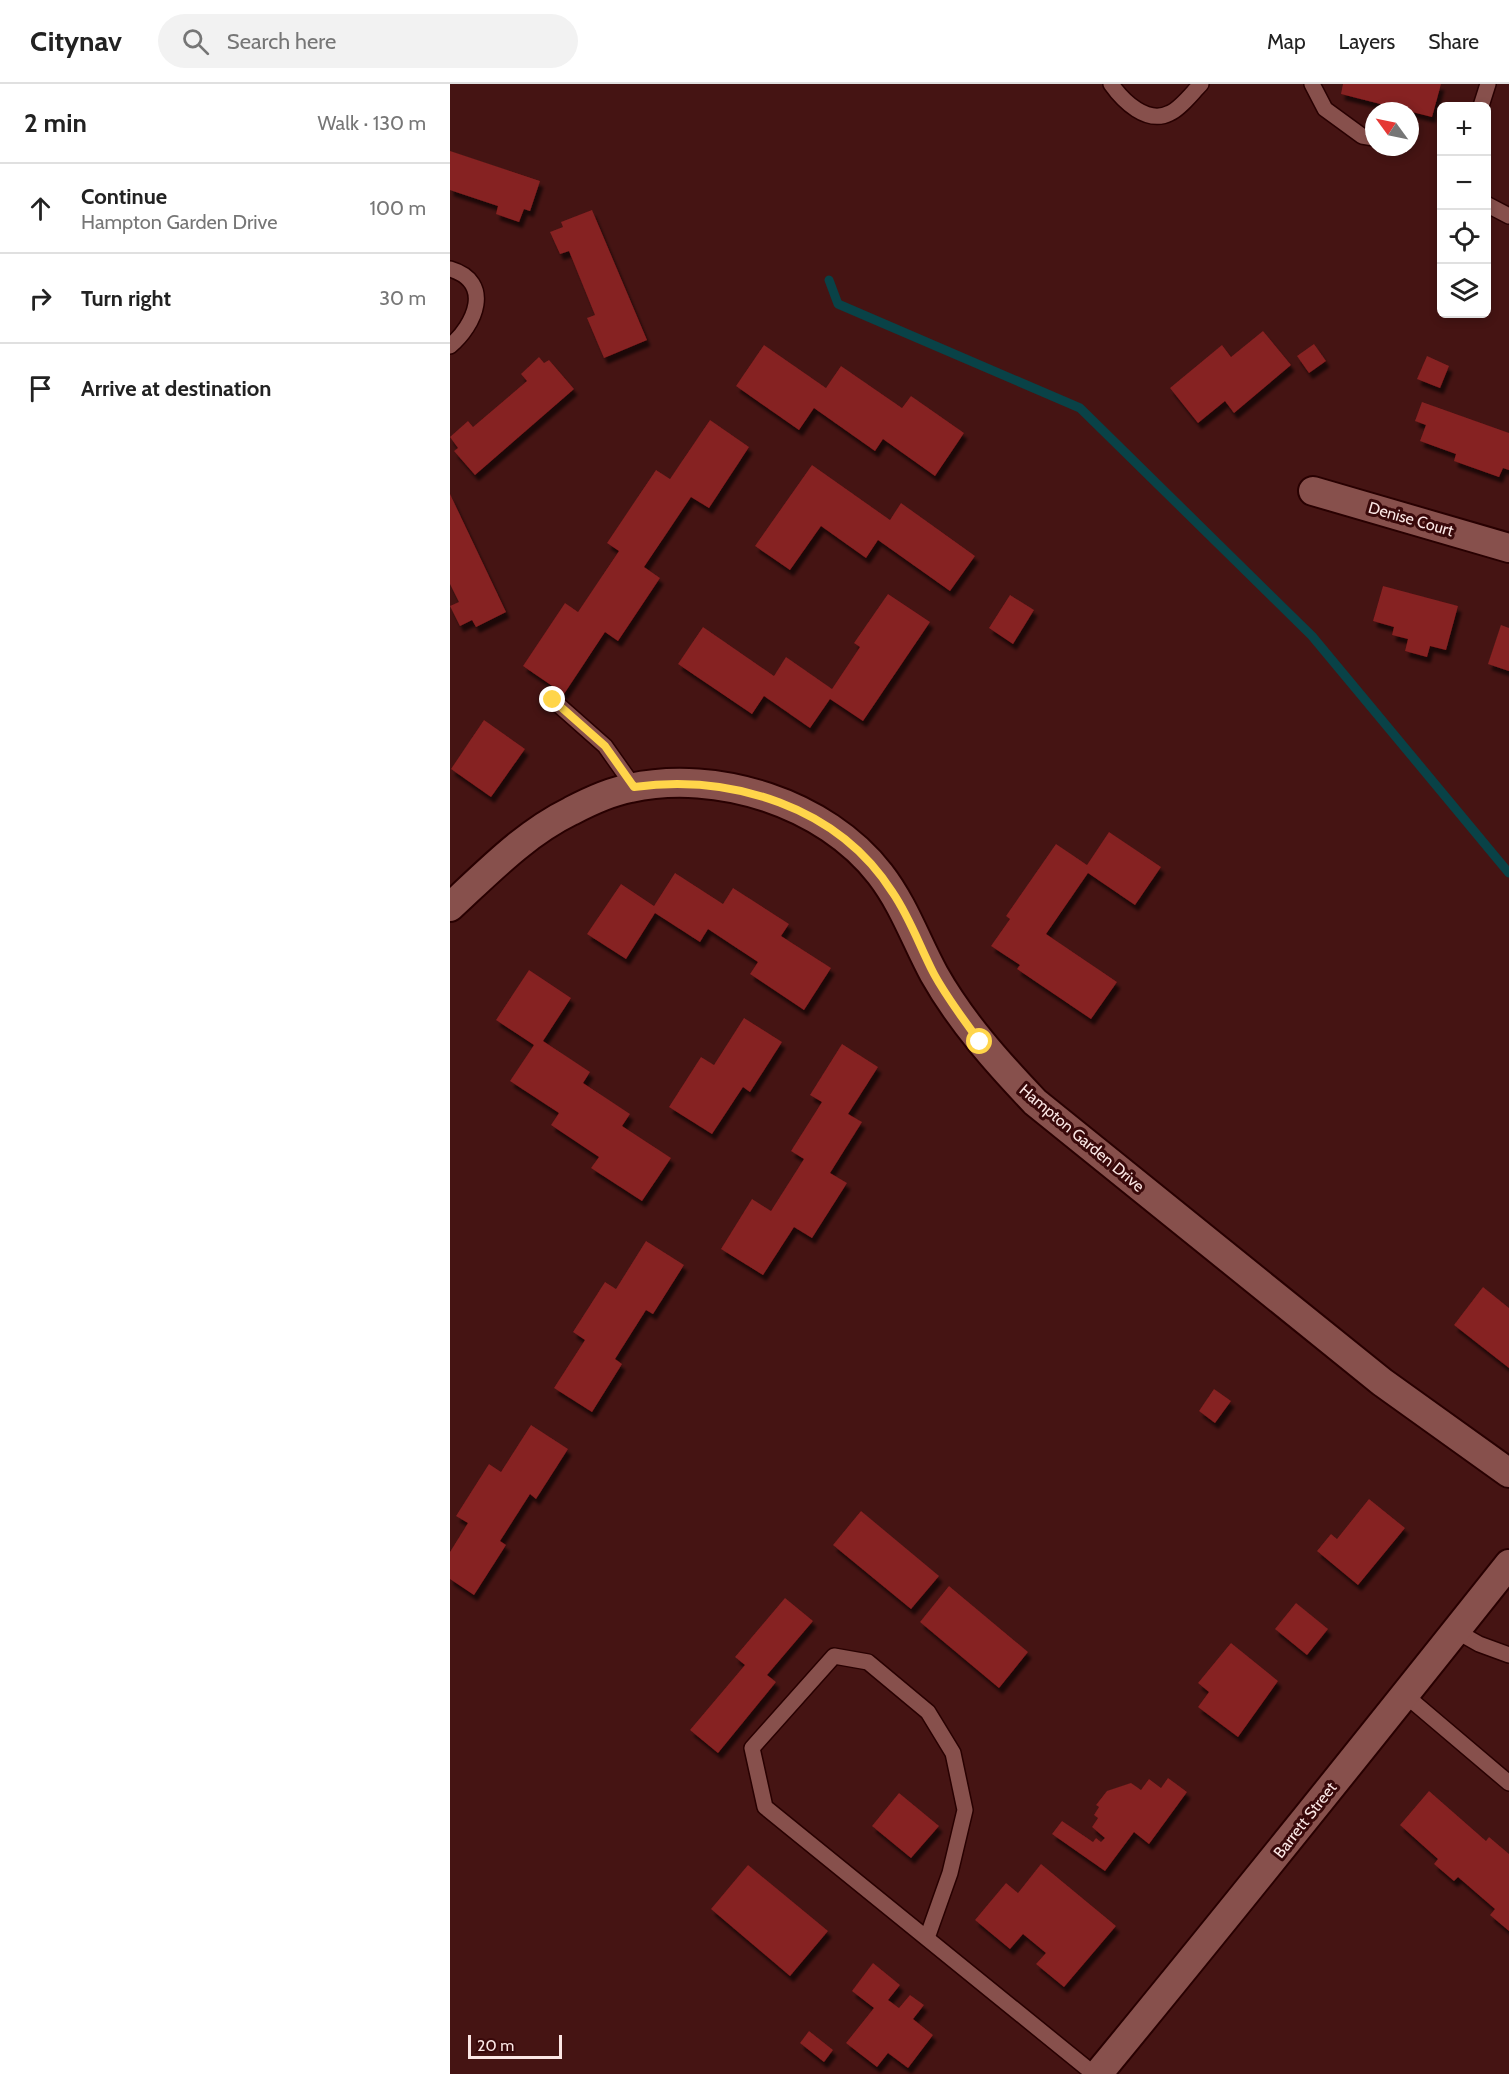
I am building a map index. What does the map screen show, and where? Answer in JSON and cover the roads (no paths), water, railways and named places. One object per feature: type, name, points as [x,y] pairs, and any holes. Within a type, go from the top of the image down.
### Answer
[{"type":"street","name":"Denise Court","points":[[1313,491],[1509,548]]},
{"type":"street","name":"Hampton Garden Drive","points":[[450,907],[515,848],[541,828],[598,798],[634,787],[660,784],[725,787],[751,793],[800,811],[847,840],[868,859],[893,892],[915,931],[934,973],[964,1020],[998,1063],[1035,1102],[1382,1382],[1509,1473]]},
{"type":"street","name":"Barrett Street","points":[[1096,2074],[1272,1862],[1509,1564]]},
{"type":"lane","points":[[1111,84],[1118,95],[1142,113],[1156,117],[1170,113],[1201,84]]},
{"type":"lane","points":[[1312,84],[1325,109],[1365,136]]},
{"type":"lane","points":[[1482,102],[1488,84]]},
{"type":"lane","points":[[1491,207],[1509,216]]},
{"type":"lane","points":[[450,269],[468,278],[473,286],[476,307],[467,330],[450,346]]},
{"type":"lane","points":[[553,700],[605,746],[634,787]]},
{"type":"lane","points":[[1456,1631],[1479,1644],[1509,1655]]},
{"type":"lane","points":[[927,1938],[950,1873],[965,1810],[953,1752],[928,1712],[868,1662],[834,1656],[752,1748],[765,1807],[927,1938],[1096,2074]]},
{"type":"lane","points":[[1404,1694],[1509,1783]]},
{"type":"waterway","points":[[829,280],[838,304],[1080,408],[1312,636],[1509,873]]}]
